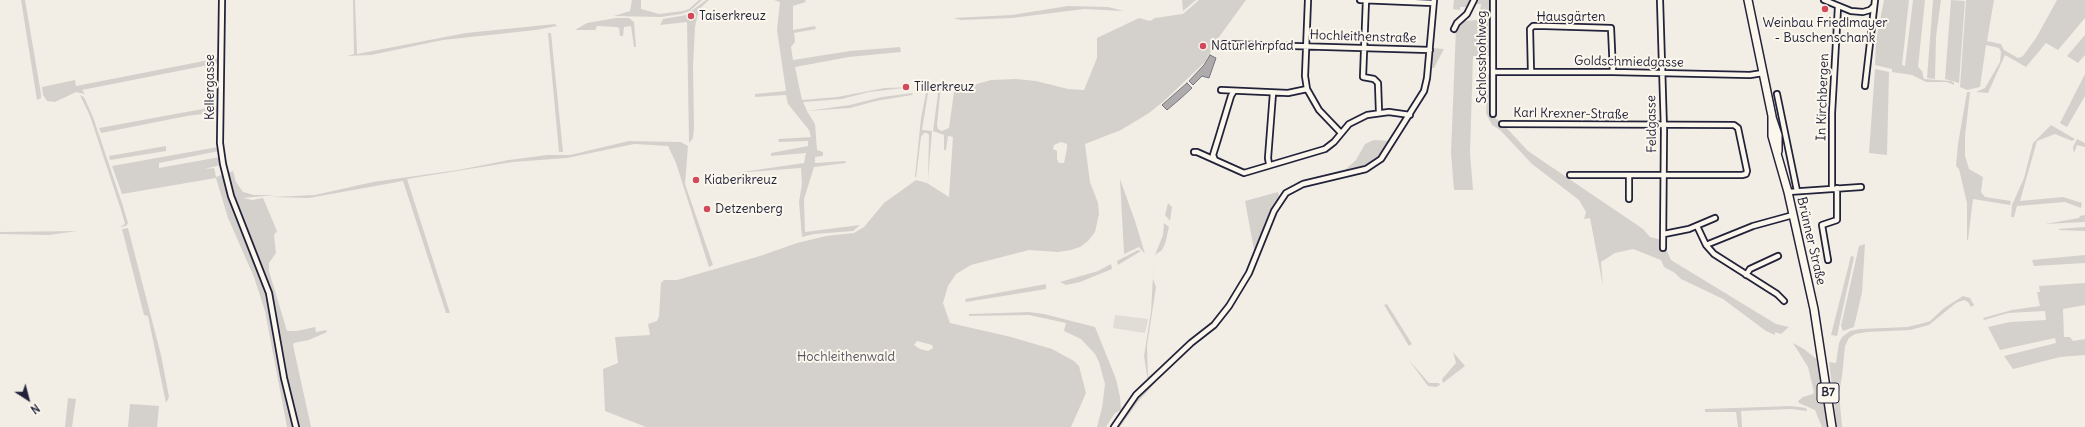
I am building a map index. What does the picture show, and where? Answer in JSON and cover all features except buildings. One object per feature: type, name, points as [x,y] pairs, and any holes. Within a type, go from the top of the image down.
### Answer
[{"type":"main road","name":"Brünner Straße","points":[[1748,0],[1772,116],[1772,136],[1788,192],[1817,326],[1832,427]]},
{"type":"street","name":"Kellergasse","points":[[222,0],[220,143],[231,196],[269,293],[281,364],[296,427]]},
{"type":"street","points":[[1308,0],[1305,76],[1307,89],[1319,110],[1341,133]]},
{"type":"street","points":[[1114,427],[1139,392],[1191,343],[1210,328],[1226,310],[1249,274],[1274,211],[1286,193],[1297,186],[1366,170],[1375,165],[1387,152],[1425,88],[1430,50],[1433,1],[1360,0]]},
{"type":"street","points":[[1366,0],[1363,77],[1374,79],[1378,83],[1379,112]]},
{"type":"street","points":[[1454,29],[1457,23],[1467,14],[1474,0]]},
{"type":"street","name":"Schlosshohlweg","points":[[1493,0],[1493,114]]},
{"type":"street","name":"Feldgasse","points":[[1660,0],[1664,175],[1663,248]]},
{"type":"street","points":[[1824,0],[1851,11],[1863,12],[1870,10],[1874,6]]},
{"type":"street","points":[[1865,86],[1875,0]]},
{"type":"street","name":"In Kirchbergen","points":[[1828,260],[1822,225],[1838,220],[1835,188],[1832,113],[1838,6]]},
{"type":"street","name":"Hausgärten","points":[[1531,72],[1530,29],[1533,26],[1540,26],[1611,28],[1613,72]]},
{"type":"street","name":"Hochleithenstraße","points":[[1224,44],[1430,50]]},
{"type":"street","name":"Goldschmiedgasse","points":[[1493,72],[1763,74]]},
{"type":"street","points":[[1221,90],[1292,93],[1307,89]]},
{"type":"street","points":[[1215,160],[1214,155],[1216,144],[1231,96],[1234,91]]},
{"type":"street","points":[[1269,164],[1268,158],[1273,93]]},
{"type":"street","name":"Brünner Straße","points":[[1777,94],[1797,191]]},
{"type":"street","points":[[1194,152],[1242,173],[1325,149],[1334,142],[1349,124],[1359,117],[1379,112],[1410,114]]},
{"type":"street","name":"Karl Krexner-Straße","points":[[1502,124],[1736,126],[1747,171],[1742,175],[1664,175]]},
{"type":"street","points":[[1570,175],[1664,175]]},
{"type":"street","points":[[1628,199],[1629,175]]},
{"type":"street","name":"Brünner Straße","points":[[1788,192],[1861,187]]},
{"type":"street","points":[[1706,246],[1753,226],[1793,215]]},
{"type":"street","points":[[1664,234],[1697,226],[1715,218]]},
{"type":"street","points":[[1697,226],[1706,246],[1714,254],[1777,294],[1784,301]]},
{"type":"street","points":[[1746,275],[1750,269],[1778,256]]},
{"type":"shaded area","points":[[1210,55],[1216,58],[1209,78],[1202,76],[1193,85],[1189,81],[1204,65]]},
{"type":"shaded area","points":[[1187,83],[1192,88],[1167,110],[1162,105]]},
{"type":"shaded area","points":[[1115,315],[1148,319],[1145,333],[1113,328]]},
{"type":"green space","points":[[21,0],[25,0],[41,94],[41,98],[37,100]]},
{"type":"green space","points":[[353,0],[355,0],[357,54],[466,33],[555,24],[557,26],[536,30],[443,40],[371,55],[347,56],[354,54]]},
{"type":"green space","points":[[632,0],[641,0],[641,9],[659,14],[683,11],[689,9],[699,0],[702,0],[690,11],[681,14],[661,17],[614,16],[630,11]]},
{"type":"green space","points":[[706,0],[709,0],[699,9],[695,27],[693,67],[694,128],[693,138],[689,143],[687,22],[660,25],[663,19],[686,15]]},
{"type":"green space","points":[[774,0],[805,0],[806,2],[793,6],[793,30],[815,26],[816,29],[794,33],[795,42],[791,47],[793,60],[850,51],[900,47],[901,52],[849,57],[795,67],[802,100],[837,97],[885,88],[913,87],[869,92],[842,99],[803,102],[815,124],[817,150],[823,152],[823,156],[815,157],[815,163],[845,161],[846,163],[814,167],[804,199],[805,232],[860,225],[853,231],[814,234],[802,237],[799,202],[802,184],[801,168],[735,173],[804,163],[806,153],[771,156],[771,153],[808,146],[808,141],[779,142],[778,139],[811,137],[809,130],[788,104],[786,95],[755,97],[755,94],[786,91],[777,30],[780,2]]},
{"type":"green space","points":[[1182,0],[1196,0],[1183,11]]},
{"type":"green space","name":"Hochleithenwald","points":[[1199,0],[1246,0],[1219,37],[1205,62],[1164,101],[1149,113],[1121,130],[1085,144],[1090,182],[1098,203],[1099,214],[1095,232],[1088,241],[1080,247],[1071,250],[1058,252],[1029,250],[971,265],[956,274],[948,286],[943,303],[950,323],[1011,337],[1052,349],[1074,361],[1079,366],[1086,393],[1071,427],[646,427],[605,411],[603,369],[618,363],[615,337],[650,335],[648,324],[657,321],[659,316],[661,283],[664,280],[677,280],[760,256],[797,243],[826,236],[854,233],[864,227],[884,203],[916,180],[927,183],[949,197],[953,137],[948,136],[946,150],[944,150],[944,135],[933,131],[939,86],[941,85],[937,125],[938,129],[942,131],[949,128],[955,85],[970,86],[991,80],[1016,79],[1036,81],[1068,89],[1084,90],[1097,58],[1097,38],[1139,18],[1150,21],[1155,18],[1183,14]],"holes":[[[1061,142],[1067,144],[1064,163],[1059,163],[1057,159],[1057,151],[1053,149],[1054,145]],[[917,341],[932,345],[933,348],[928,351],[920,349],[914,345]]]},
{"type":"green space","points":[[1454,0],[1469,0],[1469,3],[1467,7],[1460,7],[1460,10],[1453,9]]},
{"type":"green space","points":[[1477,0],[1491,0],[1491,12],[1480,10],[1481,4],[1475,4]]},
{"type":"green space","points":[[1884,0],[1909,0],[1902,65],[1905,66],[1913,0],[1925,0],[1918,67],[1922,71],[1924,79],[1951,81],[1954,85],[1947,82],[1926,82],[1912,75],[1892,72],[1892,69],[1875,65],[1876,41]]},
{"type":"green space","points":[[1933,0],[1941,0],[1936,37],[1935,79],[1927,78]]},
{"type":"green space","points":[[1951,0],[1965,1],[1959,83],[1945,79]]},
{"type":"green space","points":[[1966,0],[1994,0],[1987,41],[2001,44],[2004,50],[2018,58],[2023,56],[2036,38],[2057,0],[2085,0],[2085,18],[2058,50],[2046,43],[2026,67],[2005,55],[1988,93],[1976,92],[1985,88],[2000,62],[2001,52],[1999,48],[1986,45],[1980,87],[1967,90],[1960,87]]},
{"type":"green space","points":[[1068,6],[1108,7],[1124,11],[1084,9],[1012,18],[961,20],[953,18],[1012,15]]},
{"type":"green space","points":[[1478,12],[1490,14],[1490,42],[1489,56],[1473,56],[1470,153],[1473,190],[1454,190],[1451,153],[1456,28],[1462,21],[1478,20]]},
{"type":"green space","points":[[616,18],[629,18],[634,22],[636,47],[634,47],[631,26],[624,27],[623,36],[620,36],[619,28],[616,27],[598,26],[596,27],[596,30],[575,30],[587,23]]},
{"type":"green space","points":[[548,33],[551,33],[563,152],[559,152]]},
{"type":"green space","points":[[2085,35],[2085,55],[2078,63],[2067,56]]},
{"type":"green space","points":[[1432,48],[1444,49],[1434,68],[1430,68]]},
{"type":"green space","points":[[219,58],[219,63],[82,90],[85,94],[76,92],[55,102],[47,101],[43,95],[42,87],[75,80],[76,86]]},
{"type":"green space","points":[[1875,69],[1889,72],[1887,155],[1869,153]]},
{"type":"green space","points":[[1488,74],[1491,75],[1492,116],[1502,123],[1528,151],[1643,229],[1650,237],[1662,240],[1671,260],[1776,324],[1789,327],[1781,334],[1775,332],[1775,335],[1766,331],[1723,299],[1681,279],[1675,273],[1664,267],[1661,260],[1633,249],[1615,253],[1601,262],[1603,286],[1590,218],[1584,219],[1586,212],[1579,200],[1532,164],[1500,130],[1492,125],[1486,113]]},
{"type":"green space","points":[[2085,74],[2085,96],[2067,127],[2060,123]]},
{"type":"green space","points":[[929,87],[922,130],[932,131],[928,181],[929,135],[927,133],[924,133],[921,137],[916,178],[915,176],[921,118],[927,88]]},
{"type":"green space","points":[[1967,92],[1970,92],[1965,136],[1965,156],[1969,169],[1983,177],[1981,192],[1985,197],[2011,201],[2010,205],[1973,199],[1968,240],[1967,203],[1959,169],[1956,166],[1958,144]]},
{"type":"green space","points":[[913,93],[912,95],[876,101],[850,108],[807,111],[850,105],[882,97]]},
{"type":"green space","points":[[80,95],[84,97],[93,117],[122,203],[128,223],[126,226],[120,227],[125,224],[121,210],[90,116]]},
{"type":"green space","points":[[219,106],[218,112],[187,116],[101,133],[99,128]]},
{"type":"green space","points":[[2051,125],[2075,139],[2072,141],[2055,134],[2037,141],[2020,201],[2063,197],[2082,203],[2081,208],[2065,202],[2017,206],[2014,217],[2011,217],[2012,205],[2024,178],[2033,143]]},
{"type":"green space","points":[[2077,139],[2085,143],[2085,147],[2077,145],[2074,153],[2073,147]]},
{"type":"green space","points":[[1374,140],[1390,141],[1380,158],[1368,167],[1297,184],[1297,182],[1346,169],[1356,160],[1365,144]]},
{"type":"green space","points":[[629,141],[681,142],[688,146],[685,184],[713,265],[709,267],[676,163],[668,146],[634,144],[567,158],[513,162],[407,179],[450,313],[446,313],[403,181],[309,198],[271,197],[315,195],[373,182],[458,170],[509,160],[547,155],[570,155]]},
{"type":"green space","points":[[166,146],[166,151],[110,160],[109,156]]},
{"type":"green space","points":[[218,147],[219,151],[159,163],[159,168],[220,157],[220,165],[205,169],[214,168],[216,177],[233,171],[236,182],[243,192],[254,195],[275,195],[243,198],[252,200],[263,198],[277,231],[274,235],[276,253],[269,263],[269,271],[287,331],[297,331],[315,327],[316,332],[326,330],[327,332],[309,340],[294,343],[293,345],[311,427],[287,427],[265,311],[254,277],[228,218],[216,178],[122,194],[112,166]]},
{"type":"green space","points":[[1120,179],[1145,254],[1139,247],[1124,254]]},
{"type":"green space","points":[[1278,192],[1280,198],[1255,255],[1245,201]]},
{"type":"green space","points":[[1168,203],[1172,207],[1170,221],[1165,215]]},
{"type":"green space","points":[[2085,215],[2085,222],[2045,224],[2079,218],[2080,216]]},
{"type":"green space","points":[[1164,223],[1169,227],[1165,244],[1162,250],[1155,255],[1163,235]]},
{"type":"green space","points":[[2085,227],[2085,231],[2059,230],[2059,229]]},
{"type":"green space","points":[[128,228],[161,355],[169,397],[166,403],[148,316],[144,315],[122,229]]},
{"type":"green space","points":[[77,231],[49,235],[0,234],[0,232]]},
{"type":"green space","points":[[1865,244],[1862,292],[1854,327],[1843,331],[1841,326],[1859,246]]},
{"type":"green space","points":[[1138,250],[1141,251],[1118,265],[1117,261]]},
{"type":"green space","points":[[2085,255],[2085,263],[2034,266],[2032,260]]},
{"type":"green space","points":[[1851,256],[1854,257],[1837,336],[1831,335]]},
{"type":"green space","points":[[1154,257],[1153,279],[1156,287],[1147,346],[1148,377],[1176,356],[1148,382],[1144,356],[1151,312]]},
{"type":"green space","points":[[1111,264],[1112,269],[1080,282],[1066,285],[1060,282],[1098,271]]},
{"type":"green space","points":[[2085,283],[2085,305],[2063,309],[2064,337],[2070,337],[2073,341],[2085,339],[2085,355],[2060,357],[2013,369],[2004,356],[2056,343],[2055,338],[2000,350],[1988,327],[2010,322],[2046,320],[2045,311],[2008,313],[1984,320],[1983,318],[2012,310],[2040,306],[2037,292],[2040,292],[2039,286]]},
{"type":"green space","points":[[1046,284],[1046,289],[966,302],[965,299]]},
{"type":"green space","points":[[1963,296],[1970,298],[1974,305],[1971,307],[1968,302],[1964,300],[1956,303],[1929,325],[1910,330],[1867,332],[1855,334],[1849,338],[1845,346],[1839,393],[1842,427],[1837,427],[1829,362],[1836,363],[1839,343],[1842,337],[1850,331],[1860,329],[1907,327],[1930,321],[1944,308]]},
{"type":"green space","points":[[1387,304],[1412,344],[1409,346],[1384,305]]},
{"type":"green space","points":[[1029,312],[1044,314],[1095,327],[1116,379],[1120,397],[1121,410],[1115,413],[1106,427],[1097,427],[1102,408],[1105,384],[1099,362],[1095,354],[1081,339],[1064,331],[1066,323],[1029,315],[969,316],[969,314]]},
{"type":"green space","points":[[1793,343],[1804,349],[1819,361],[1827,427],[1822,427],[1815,410],[1799,403],[1798,401],[1803,397],[1813,394],[1814,392],[1808,367]]},
{"type":"green space","points":[[1453,352],[1465,366],[1443,383],[1442,379],[1456,363]]},
{"type":"green space","points":[[1408,359],[1429,383],[1439,383],[1440,385],[1436,387],[1428,386]]},
{"type":"green space","points":[[1155,380],[1156,382],[1137,403],[1120,427],[1116,427],[1134,401]]},
{"type":"green space","points":[[68,398],[76,399],[72,427],[65,427]]},
{"type":"green space","points":[[130,404],[159,406],[157,427],[128,427]]},
{"type":"green space","points":[[1791,406],[1806,408],[1807,411],[1791,409],[1741,411],[1742,427],[1738,427],[1736,412],[1705,412],[1705,409]]},
{"type":"place","name":"Weinbau Friedlmayer - Buschenschank","points":[[1825,9]]},
{"type":"place","name":"Taiserkreuz","points":[[691,16]]},
{"type":"place","name":"Naturlehrpfad","points":[[1203,46]]},
{"type":"place","name":"Tillerkreuz","points":[[906,87]]},
{"type":"place","name":"Kiaberikreuz","points":[[696,180]]},
{"type":"place","name":"Detzenberg","points":[[707,209]]}]
